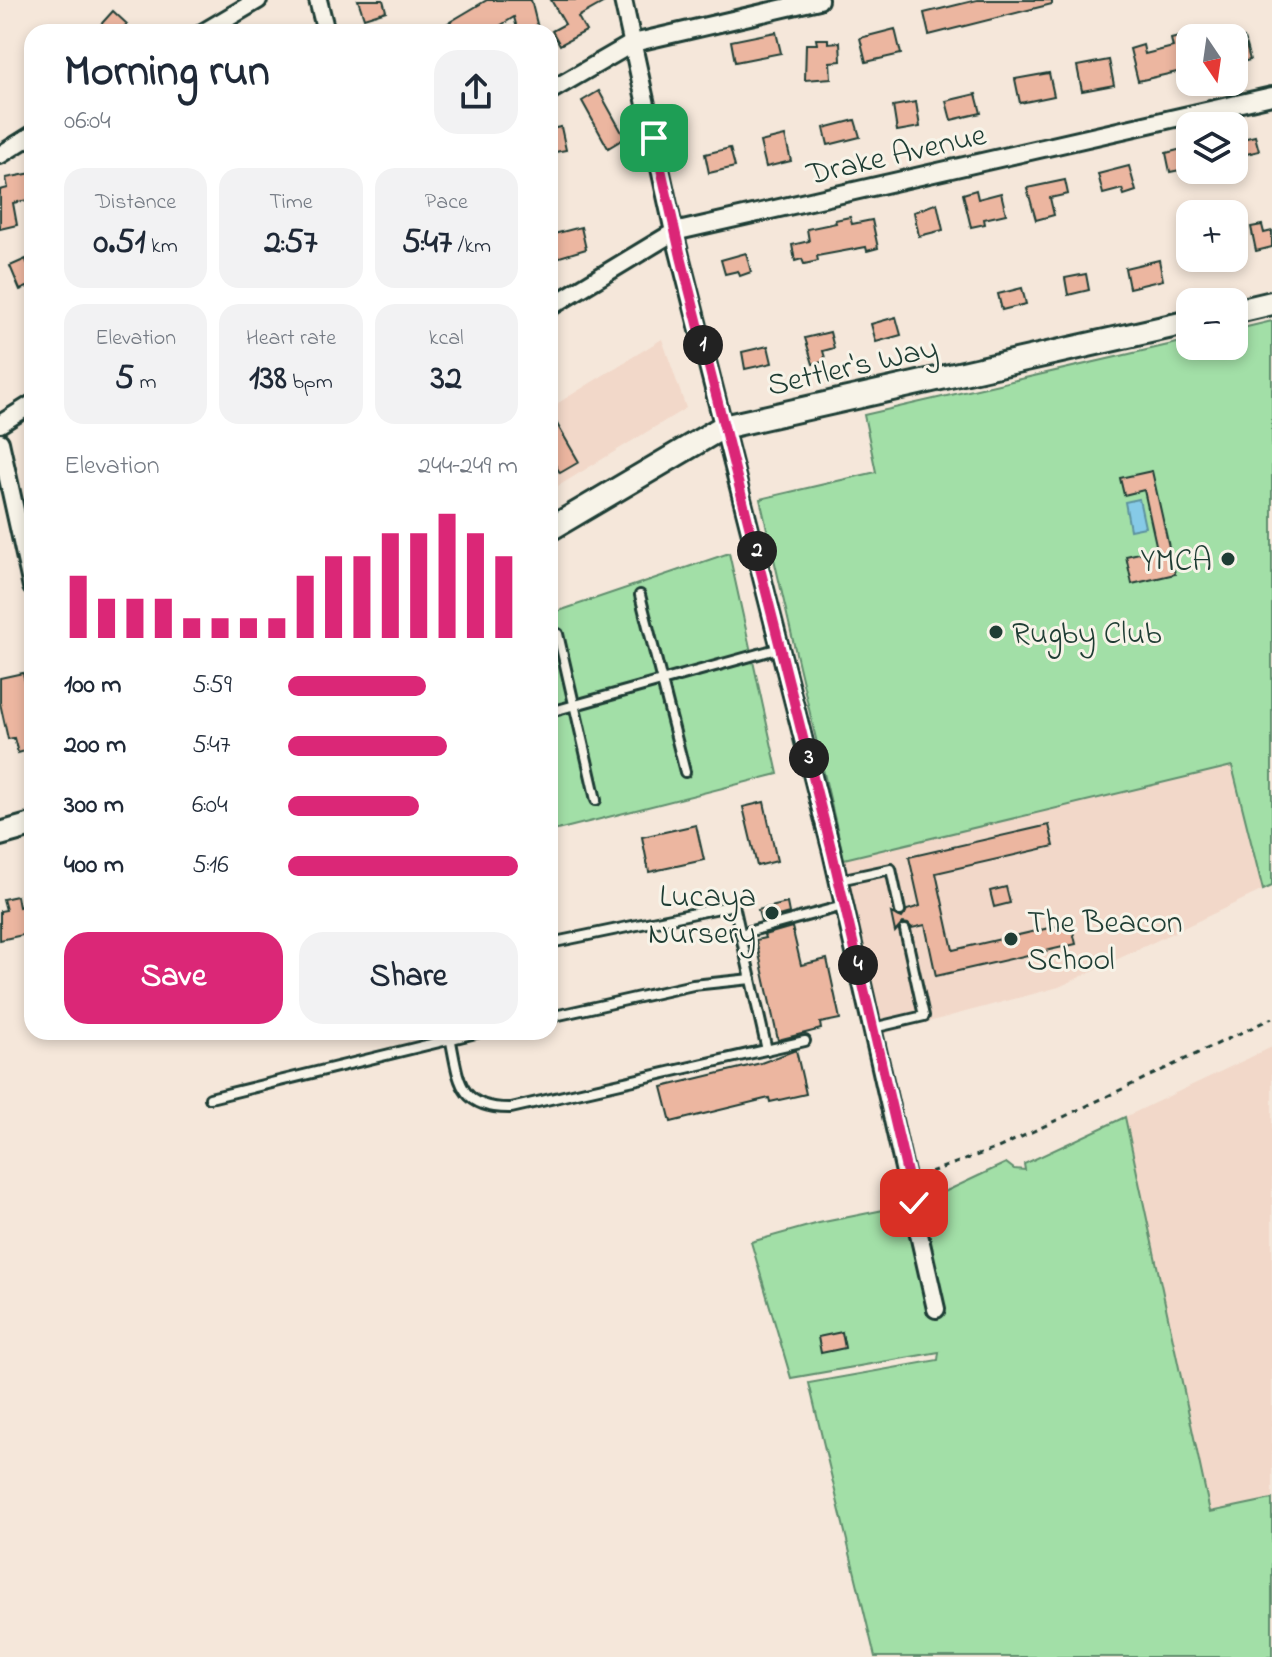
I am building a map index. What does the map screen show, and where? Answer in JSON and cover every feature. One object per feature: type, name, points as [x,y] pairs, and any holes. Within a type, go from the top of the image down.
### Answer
[{"type":"main road","points":[[1248,309],[1272,303]]},
{"type":"main road","name":"Settler's Way","points":[[558,524],[723,427],[1176,325]]},
{"type":"main road","points":[[0,834],[24,827]]},
{"type":"street","points":[[218,24],[258,0]]},
{"type":"street","points":[[318,0],[324,24]]},
{"type":"street","points":[[623,0],[674,232],[838,880],[936,1309]]},
{"type":"street","points":[[558,86],[633,43],[819,0]]},
{"type":"street","name":"Drake Avenue","points":[[558,302],[674,232],[1272,96]]},
{"type":"street","points":[[0,155],[24,140]]},
{"type":"street","points":[[0,424],[24,409]]},
{"type":"street","points":[[0,442],[24,551]]},
{"type":"lane","points":[[640,595],[685,772]]},
{"type":"lane","points":[[558,634],[596,800]]},
{"type":"lane","points":[[558,710],[781,648]]},
{"type":"lane","points":[[838,880],[891,869],[900,911]]},
{"type":"lane","points":[[558,941],[734,905],[767,1050]]},
{"type":"lane","points":[[740,934],[844,906]]},
{"type":"lane","points":[[873,1028],[924,1016],[905,930]]},
{"type":"lane","points":[[558,1015],[693,985],[751,979]]},
{"type":"lane","points":[[210,1098],[431,1040]]},
{"type":"lane","points":[[451,1040],[461,1084],[468,1097],[496,1108],[511,1108],[805,1041]]},
{"type":"path","points":[[908,1180],[998,1148],[1272,1018]]},
{"type":"shaded area","points":[[662,339],[686,408],[558,486],[558,403]]},
{"type":"shaded area","name":"The Beacon School","points":[[1233,765],[1263,890],[1059,987],[883,1034],[842,859]]},
{"type":"shaded area","points":[[1272,1047],[1272,1499],[1210,1512],[1125,1117]]},
{"type":"green space","name":"Rugby Club","points":[[1272,321],[1272,886],[1263,890],[1232,766],[844,859],[760,499],[876,472],[864,415],[1176,343],[1176,360],[1248,360],[1248,327]]},
{"type":"green space","points":[[729,553],[778,774],[558,830],[558,611]]},
{"type":"green space","points":[[1125,1117],[1210,1512],[1272,1499],[1272,1657],[875,1657],[809,1383],[938,1360],[939,1352],[791,1378],[751,1242],[819,1223],[923,1202],[1006,1163],[1014,1169],[1025,1170],[1024,1164]]},
{"type":"water","points":[[1139,499],[1145,527],[1130,530],[1125,502]]},
{"type":"building","points":[[358,0],[383,0],[386,11],[364,18]]},
{"type":"building","points":[[487,0],[531,0],[537,24],[516,24],[514,17],[503,24],[446,24]]},
{"type":"building","points":[[551,0],[608,0],[578,17],[586,31],[560,45],[558,28],[565,24]]},
{"type":"building","points":[[977,0],[1052,0],[1052,4],[929,35],[924,13]]},
{"type":"building","points":[[113,11],[127,24],[101,24]]},
{"type":"building","points":[[895,29],[901,54],[866,62],[860,38]]},
{"type":"building","points":[[776,32],[781,53],[735,62],[731,41]]},
{"type":"building","points":[[1176,38],[1176,72],[1138,81],[1130,49],[1143,45],[1145,54],[1173,47],[1171,39]]},
{"type":"building","points":[[816,39],[828,39],[828,43],[840,42],[841,61],[830,62],[831,78],[805,80],[806,44],[817,44]]},
{"type":"building","points":[[1109,60],[1114,85],[1082,91],[1077,66]]},
{"type":"building","points":[[1049,73],[1054,96],[1020,103],[1015,79]]},
{"type":"building","points":[[599,91],[625,138],[608,148],[582,101]]},
{"type":"building","points":[[976,94],[981,113],[951,120],[946,101]]},
{"type":"building","points":[[916,102],[920,127],[897,131],[893,106]]},
{"type":"building","points":[[855,120],[860,137],[828,145],[824,128]]},
{"type":"building","points":[[561,127],[566,150],[558,152],[558,128]]},
{"type":"building","points":[[785,136],[791,161],[766,167],[760,142]]},
{"type":"building","points":[[1255,136],[1259,151],[1248,154],[1248,138]]},
{"type":"building","points":[[730,148],[735,167],[709,173],[705,154]]},
{"type":"building","points":[[1176,150],[1176,171],[1170,172],[1166,153]]},
{"type":"building","points":[[1129,166],[1136,191],[1124,195],[1122,189],[1103,194],[1098,174]]},
{"type":"building","points":[[24,175],[24,201],[13,203],[17,225],[0,229],[0,190],[8,188],[6,178]]},
{"type":"building","points":[[1065,180],[1068,194],[1050,198],[1054,215],[1036,220],[1027,188]]},
{"type":"building","points":[[976,190],[978,199],[1001,193],[1006,214],[984,219],[985,224],[971,227],[963,194]]},
{"type":"building","points":[[937,203],[943,230],[919,236],[914,212]]},
{"type":"building","points":[[850,217],[852,224],[872,220],[878,248],[867,251],[866,247],[817,256],[818,261],[804,264],[802,259],[795,261],[792,245],[809,241],[807,229]]},
{"type":"building","points":[[1262,225],[1264,233],[1272,231],[1272,247],[1256,251],[1251,227]]},
{"type":"building","points":[[581,227],[586,249],[558,258],[558,233]]},
{"type":"building","points":[[746,253],[751,272],[740,276],[738,271],[725,274],[721,260]]},
{"type":"building","points":[[24,260],[24,288],[20,290],[10,266]]},
{"type":"building","points":[[1159,260],[1163,280],[1129,288],[1125,268]]},
{"type":"building","points":[[1086,274],[1089,290],[1068,295],[1065,278]]},
{"type":"building","points":[[1022,288],[1026,304],[1002,310],[998,294]]},
{"type":"building","points":[[896,317],[901,335],[876,342],[871,324]]},
{"type":"building","points":[[830,332],[834,348],[823,351],[826,361],[813,364],[805,338]]},
{"type":"building","points":[[768,346],[772,363],[745,369],[742,352]]},
{"type":"building","points":[[558,426],[579,462],[560,473],[558,470]]},
{"type":"building","points":[[1152,471],[1175,574],[1132,584],[1126,556],[1157,549],[1144,490],[1124,495],[1120,478]]},
{"type":"building","points":[[23,673],[24,751],[18,753],[14,738],[8,739],[0,703],[0,678]]},
{"type":"building","points":[[764,802],[777,861],[757,866],[743,807]]},
{"type":"building","points":[[696,825],[704,860],[649,872],[642,837]]},
{"type":"building","points":[[1049,825],[1054,846],[936,873],[953,950],[1071,923],[1076,944],[936,976],[925,925],[912,928],[903,923],[895,932],[891,913],[902,918],[907,910],[920,906],[909,857]]},
{"type":"building","points":[[1006,887],[1010,903],[994,907],[990,891]]},
{"type":"building","points":[[17,896],[19,907],[24,906],[24,935],[0,940],[0,911],[6,910],[3,899]]},
{"type":"building","points":[[787,903],[789,913],[761,921],[758,910]]},
{"type":"building","points":[[792,927],[801,965],[827,959],[840,1019],[820,1023],[821,1029],[778,1040],[756,940]]},
{"type":"building","points":[[796,1050],[806,1094],[770,1102],[769,1098],[671,1122],[662,1087],[761,1063]]},
{"type":"building","points":[[842,1332],[845,1348],[821,1353],[818,1337]]},
{"type":"place","name":"YMCA","points":[[1228,559]]},
{"type":"place","name":"Rugby Club","points":[[996,632]]},
{"type":"place","name":"Lucaya Nursery","points":[[772,913]]},
{"type":"place","name":"The Beacon School","points":[[1011,939]]},
{"type":"route","points":[[654,138],[723,427],[832,852],[914,1203]]}]
